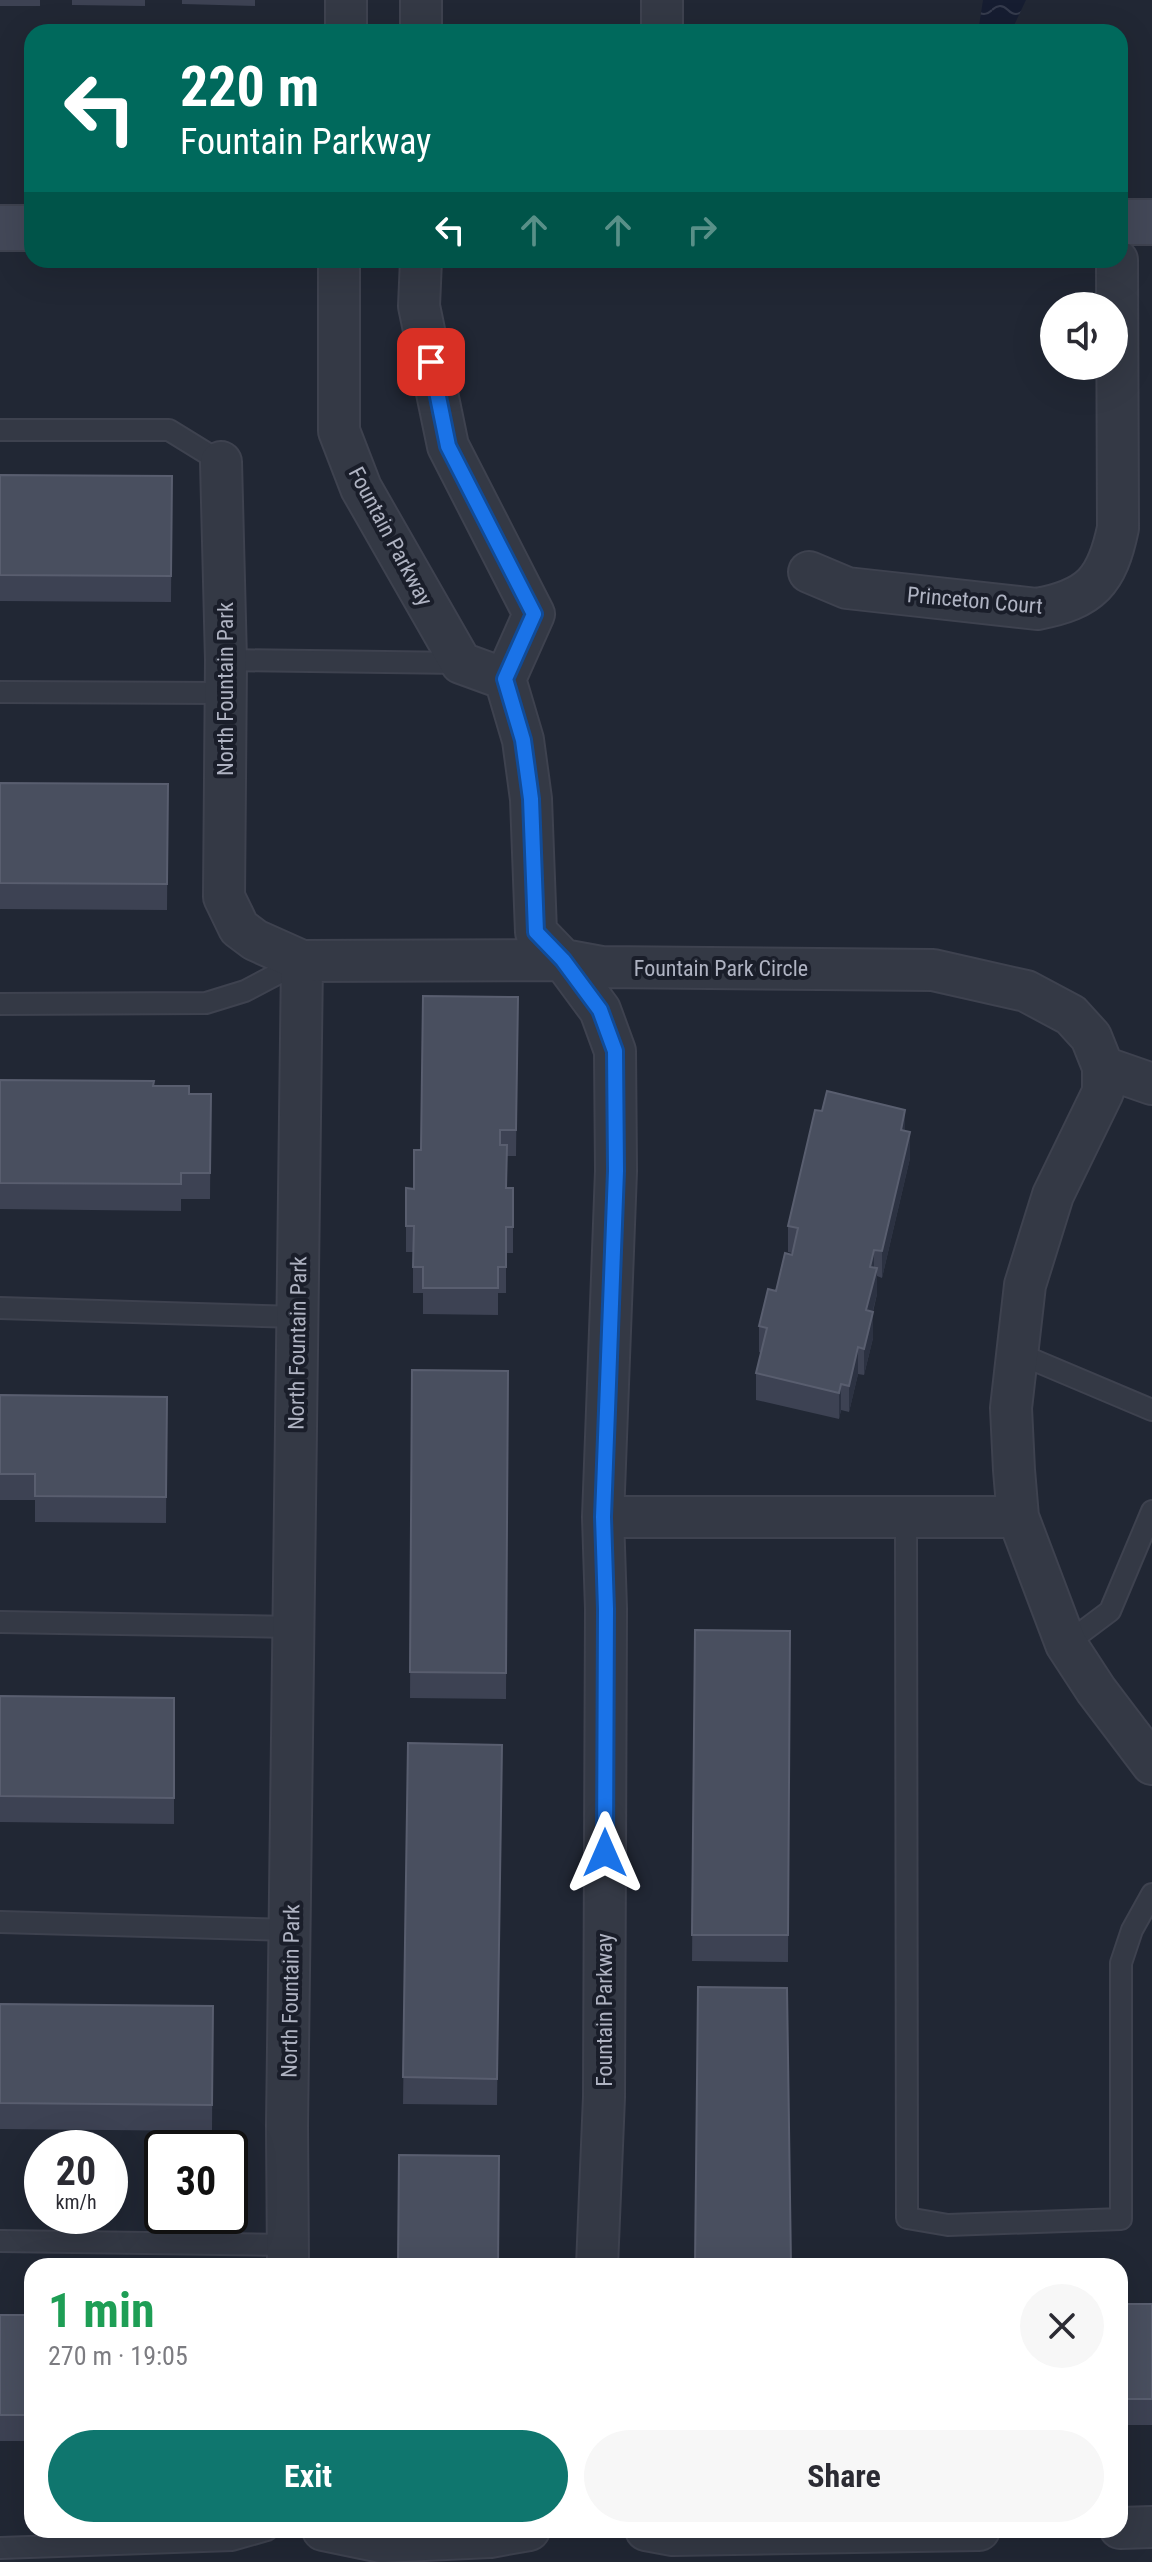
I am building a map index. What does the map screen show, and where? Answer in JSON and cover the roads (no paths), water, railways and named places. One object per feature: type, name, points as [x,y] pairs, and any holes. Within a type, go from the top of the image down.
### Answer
[{"type":"main road","points":[[1128,222],[1152,222]]},
{"type":"main road","points":[[0,228],[24,228]]},
{"type":"street","points":[[346,0],[346,24]]},
{"type":"street","points":[[421,0],[421,24]]},
{"type":"street","points":[[662,0],[662,24]]},
{"type":"street","name":"Fountain Parkway","points":[[339,268],[339,431],[361,488],[461,663]]},
{"type":"street","points":[[421,268],[419,306],[448,446],[534,614],[505,679],[461,663]]},
{"type":"street","name":"Princeton Court","points":[[809,572],[847,588],[1037,609],[1062,604],[1095,587],[1112,557],[1118,528],[1117,268]]},
{"type":"street","name":"North Fountain Park","points":[[221,462],[226,676],[224,897],[239,928],[255,940],[302,961],[288,2255]]},
{"type":"street","name":"Fountain Parkway","points":[[505,679],[523,740],[531,799],[536,932],[563,960],[600,1010],[615,1051],[616,1171],[603,1517],[606,1609],[604,2081],[597,2258]]},
{"type":"street","name":"Fountain Park Circle","points":[[302,961],[563,960],[601,967],[933,970],[1026,991],[1071,1015],[1091,1037],[1103,1067]]},
{"type":"street","points":[[1152,1084],[1103,1067],[1103,1092],[1053,1195],[1025,1285],[1011,1408],[1018,1517],[1066,1644],[1096,1690],[1152,1764]]},
{"type":"street","points":[[603,1517],[1018,1517]]},
{"type":"street","points":[[1128,2528],[1152,2527]]},
{"type":"street","points":[[362,2538],[381,2542],[468,2538]]},
{"type":"lane","points":[[0,430],[169,430],[221,462]]},
{"type":"lane","points":[[0,692],[461,663]]},
{"type":"lane","points":[[0,1004],[206,1003],[245,991],[302,961]]},
{"type":"lane","points":[[0,1308],[298,1317]]},
{"type":"lane","points":[[1017,1353],[1152,1410]]},
{"type":"lane","points":[[1066,1644],[1110,1611],[1152,1511]]},
{"type":"lane","points":[[906,1518],[907,2218],[948,2225],[1121,2219],[1121,1963],[1132,1930],[1152,1894]]},
{"type":"lane","points":[[0,1622],[293,1627]]},
{"type":"lane","points":[[0,1922],[291,1930]]},
{"type":"lane","points":[[0,2241],[288,2255]]},
{"type":"lane","points":[[0,2548],[239,2538]]},
{"type":"water","points":[[983,0],[1026,0],[1015,24],[979,24]]}]
